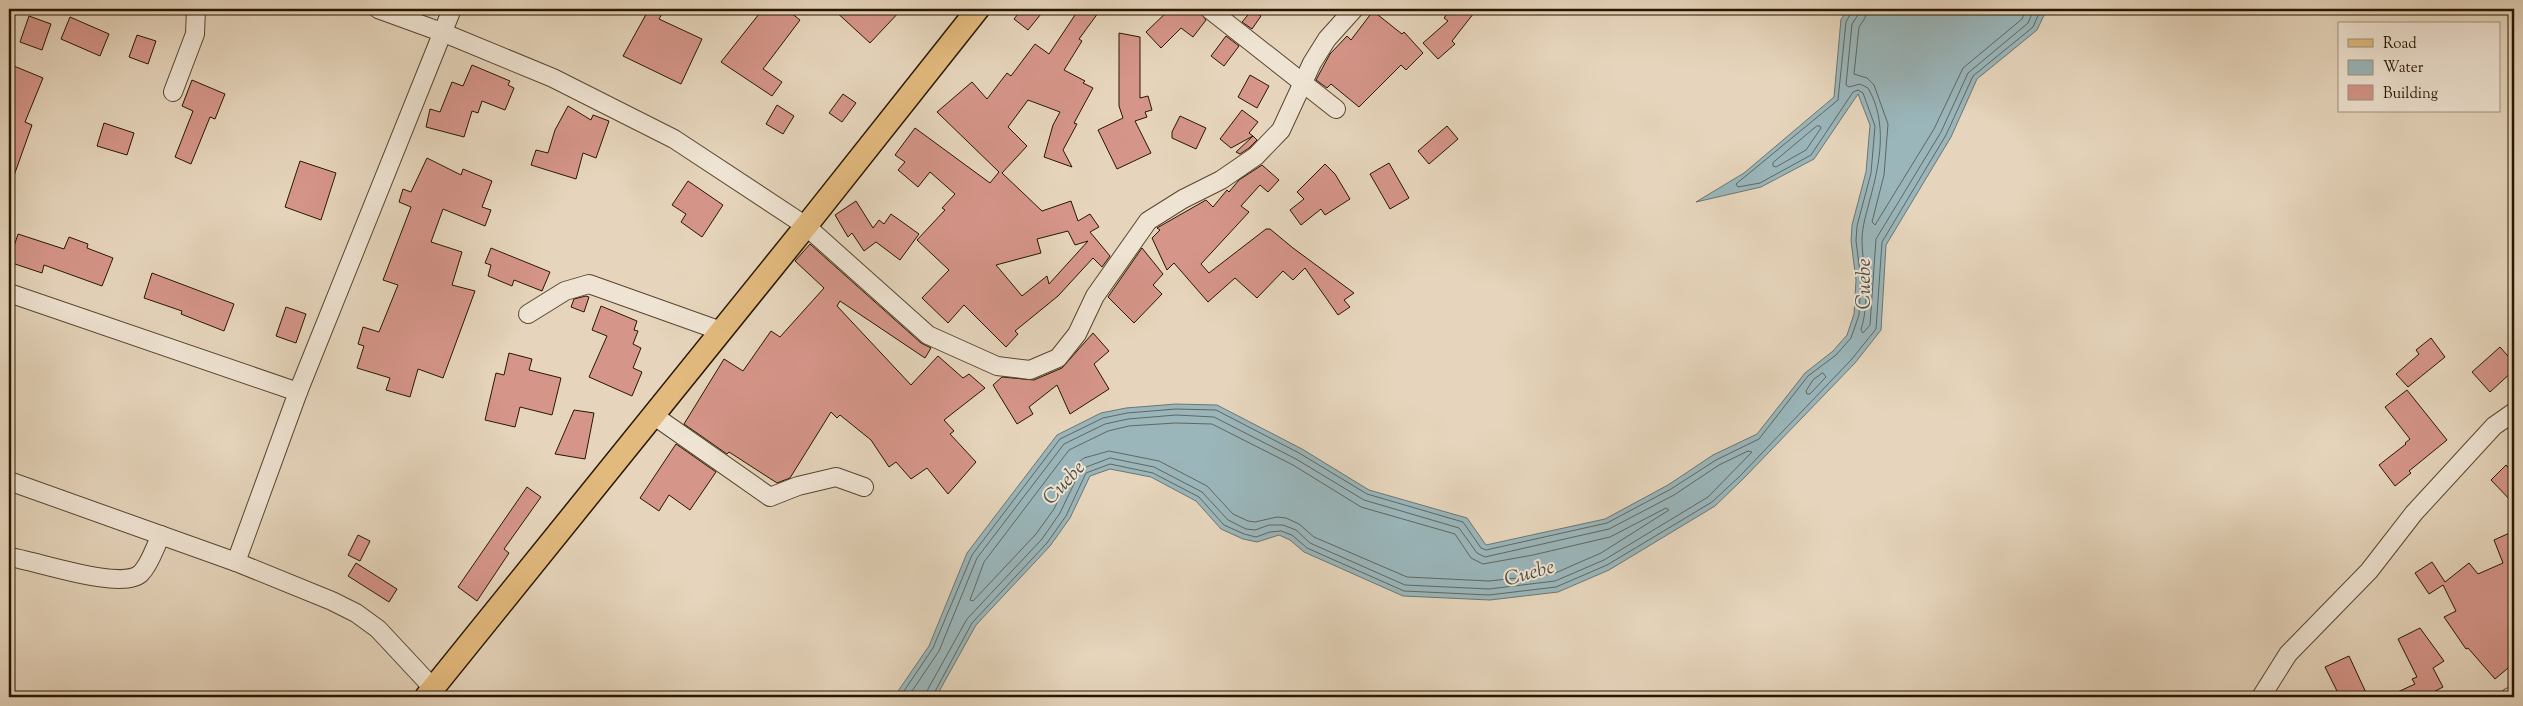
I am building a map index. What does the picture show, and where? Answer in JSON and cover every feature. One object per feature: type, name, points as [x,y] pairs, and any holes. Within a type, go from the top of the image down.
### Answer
[{"type":"main road","points":[[429,693],[806,226],[978,9]]},
{"type":"street","points":[[173,92],[195,34],[196,9]]},
{"type":"street","points":[[378,9],[444,33],[553,78],[674,139],[806,226],[928,335],[997,366],[1030,370],[1058,358],[1077,334],[1095,296],[1148,222],[1183,199],[1221,180],[1256,156],[1281,130],[1302,82],[1327,39],[1354,9]]},
{"type":"street","points":[[236,562],[298,392],[444,33],[452,9]]},
{"type":"street","points":[[1209,9],[1336,108]]},
{"type":"street","points":[[528,314],[565,291],[588,284],[721,331]]},
{"type":"street","points":[[9,293],[298,392]]},
{"type":"street","points":[[2262,697],[2288,654],[2369,571],[2414,513],[2494,426],[2514,412]]},
{"type":"street","points":[[654,415],[770,497],[798,486],[836,478],[864,487]]},
{"type":"street","points":[[9,481],[236,562],[332,600],[356,613],[378,629],[429,693]]},
{"type":"street","points":[[9,557],[28,559],[68,572],[113,579],[135,578],[142,573],[161,535]]},
{"type":"street","points":[[2510,697],[2514,696]]},
{"type":"water","name":"Cuebe","points":[[1849,9],[2047,9],[2037,30],[1977,79],[1951,137],[1886,245],[1881,330],[1855,363],[1715,506],[1609,570],[1558,592],[1490,600],[1403,596],[1304,552],[1290,540],[1279,535],[1257,542],[1243,539],[1221,529],[1196,501],[1151,477],[1110,469],[1090,476],[1070,518],[1050,546],[976,625],[936,697],[894,697],[929,646],[967,553],[1057,435],[1101,413],[1126,408],[1176,404],[1217,405],[1302,449],[1369,490],[1467,518],[1486,545],[1605,519],[1668,485],[1713,455],[1757,434],[1805,373],[1833,351],[1847,335],[1854,314],[1856,280],[1851,241],[1852,225],[1866,172],[1870,125],[1858,94],[1814,159],[1761,187],[1696,202],[1744,173],[1834,97],[1841,19]]},
{"type":"building","points":[[649,9],[665,9],[659,19],[702,39],[681,84],[623,56]]},
{"type":"building","points":[[763,9],[786,9],[800,20],[763,69],[782,82],[772,96],[721,62]]},
{"type":"building","points":[[833,9],[902,9],[870,43]]},
{"type":"building","points":[[1022,9],[1045,9],[1028,30],[1014,19]]},
{"type":"building","points":[[1079,9],[1101,9],[1079,39],[1082,41],[1064,70],[1085,81],[1083,83],[1093,88],[1074,123],[1077,124],[1063,150],[1072,167],[1044,157],[1053,125],[1060,112],[1028,100],[1008,127],[1027,146],[1002,173],[1042,211],[1071,201],[1078,221],[1090,214],[1099,227],[1090,232],[1110,256],[1102,267],[1093,258],[1058,296],[1015,331],[1018,334],[1006,347],[964,305],[948,323],[922,298],[949,270],[917,240],[945,210],[942,208],[955,194],[930,172],[918,187],[898,170],[905,162],[895,155],[915,128],[990,183],[999,172],[937,112],[972,82],[987,99],[1007,73],[1011,76],[1035,44],[1049,54]],"holes":[[[1068,231],[1075,245],[1088,241],[1049,284],[1047,276],[1022,296],[996,265],[1041,253],[1037,239]]]},
{"type":"building","points":[[1170,9],[1198,9],[1206,20],[1193,37],[1181,28],[1161,48],[1146,32]]},
{"type":"building","points":[[1253,9],[1261,16],[1252,29],[1242,22]]},
{"type":"building","points":[[1451,9],[1477,9],[1452,41],[1455,44],[1438,59],[1423,43],[1448,21],[1444,18]]},
{"type":"building","points":[[1373,11],[1402,34],[1404,32],[1423,53],[1406,70],[1401,65],[1359,107],[1331,84],[1327,88],[1316,80],[1330,54],[1347,36],[1351,40]]},
{"type":"building","points":[[29,16],[51,24],[42,50],[20,42]]},
{"type":"building","points":[[70,17],[109,34],[100,56],[61,39]]},
{"type":"building","points":[[1119,33],[1140,37],[1140,98],[1148,96],[1152,110],[1145,112],[1147,117],[1135,121],[1151,153],[1117,169],[1098,130],[1123,118],[1119,106]]},
{"type":"building","points":[[137,35],[156,41],[148,64],[129,57]]},
{"type":"building","points":[[1226,36],[1239,46],[1224,66],[1211,56]]},
{"type":"building","points":[[9,64],[43,78],[25,122],[32,125],[11,184],[9,183]]},
{"type":"building","points":[[472,65],[510,81],[508,85],[514,88],[505,110],[482,101],[478,113],[472,111],[464,137],[426,127],[430,109],[440,112],[452,82],[463,86]]},
{"type":"building","points":[[1250,75],[1269,86],[1257,108],[1238,97]]},
{"type":"building","points":[[192,80],[225,94],[215,119],[210,117],[191,164],[175,157],[193,111],[182,106]]},
{"type":"building","points":[[843,94],[856,103],[842,122],[829,113]]},
{"type":"building","points":[[777,105],[794,116],[783,134],[766,124]]},
{"type":"building","points":[[568,106],[591,120],[593,115],[609,121],[596,158],[583,153],[576,179],[531,165],[536,150],[548,153],[555,130]]},
{"type":"building","points":[[1242,110],[1258,122],[1249,133],[1253,136],[1231,148],[1220,139]]},
{"type":"building","points":[[1180,116],[1206,128],[1196,149],[1172,138],[1172,132]]},
{"type":"building","points":[[104,123],[134,133],[127,155],[97,146]]},
{"type":"building","points":[[1447,126],[1458,139],[1429,164],[1418,151]]},
{"type":"building","points":[[1253,136],[1257,140],[1249,148],[1240,154],[1236,152]]},
{"type":"building","points":[[427,158],[461,175],[463,169],[492,181],[482,207],[491,210],[485,226],[443,209],[431,242],[462,252],[452,285],[475,291],[443,378],[418,369],[410,397],[386,390],[390,378],[357,368],[364,346],[358,344],[363,327],[379,332],[398,285],[383,280],[411,207],[399,202],[403,189],[411,192]]},
{"type":"building","points":[[300,161],[336,173],[321,220],[285,207]]},
{"type":"building","points":[[1389,163],[1409,198],[1390,209],[1370,174]]},
{"type":"building","points":[[1325,164],[1335,174],[1350,199],[1325,215],[1321,209],[1301,225],[1290,210],[1304,199],[1297,192]]},
{"type":"building","points":[[1262,165],[1279,180],[1268,192],[1260,185],[1241,206],[1249,212],[1201,264],[1209,273],[1266,229],[1270,229],[1354,293],[1344,300],[1350,307],[1338,315],[1305,268],[1293,280],[1283,271],[1257,298],[1235,278],[1208,302],[1174,263],[1167,270],[1152,238],[1160,230],[1157,228],[1206,200],[1213,207],[1227,190],[1229,192],[1239,180]]},
{"type":"building","points":[[688,181],[723,205],[702,237],[681,222],[686,214],[672,205]]},
{"type":"building","points":[[856,201],[873,228],[879,220],[884,224],[891,214],[919,234],[900,260],[876,242],[864,251],[852,233],[848,237],[835,215]]},
{"type":"building","points":[[18,234],[64,249],[69,237],[88,244],[87,248],[113,258],[102,286],[44,265],[42,273],[9,262]]},
{"type":"building","points":[[810,244],[921,343],[931,348],[925,358],[840,301],[837,306],[911,385],[938,356],[963,378],[969,374],[985,388],[944,420],[954,431],[950,434],[976,462],[948,494],[927,468],[911,479],[896,462],[889,467],[871,440],[840,415],[837,418],[831,412],[790,478],[777,483],[729,452],[727,454],[684,424],[724,359],[743,371],[771,331],[780,337],[824,288],[795,261]]},
{"type":"building","points":[[491,248],[550,272],[542,291],[514,280],[512,286],[488,276],[491,265],[485,263]]},
{"type":"building","points":[[1142,248],[1163,274],[1153,285],[1162,294],[1134,323],[1108,297]]},
{"type":"building","points":[[152,273],[234,304],[224,331],[181,314],[182,311],[144,298]]},
{"type":"building","points":[[589,297],[584,312],[571,307],[574,299]]},
{"type":"building","points":[[601,306],[637,321],[634,330],[638,331],[633,344],[641,348],[633,368],[642,372],[632,396],[589,377],[607,336],[592,330]]},
{"type":"building","points":[[286,307],[306,314],[296,343],[276,336]]},
{"type":"building","points":[[1093,333],[1109,351],[1094,364],[1109,389],[1070,414],[1057,385],[1029,407],[1033,414],[1017,424],[993,385],[1002,377],[1034,380],[1062,368]]},
{"type":"building","points":[[2431,338],[2445,357],[2408,387],[2396,374],[2419,354],[2416,350]]},
{"type":"building","points":[[2500,347],[2514,363],[2514,370],[2490,392],[2472,372]]},
{"type":"building","points":[[509,353],[532,359],[529,370],[561,378],[552,415],[520,407],[515,427],[485,420],[496,373],[504,375]]},
{"type":"building","points":[[2407,390],[2447,440],[2409,471],[2411,473],[2395,486],[2379,465],[2410,439],[2385,407]]},
{"type":"building","points":[[574,410],[594,413],[585,459],[555,454]]},
{"type":"building","points":[[676,444],[716,472],[690,510],[669,495],[659,511],[640,498]]},
{"type":"building","points":[[2506,465],[2514,474],[2514,504],[2491,480]]},
{"type":"building","points":[[527,487],[541,497],[504,549],[509,553],[477,601],[458,587]]},
{"type":"building","points":[[2514,531],[2514,598],[2508,600],[2514,612],[2514,663],[2495,679],[2468,648],[2466,649],[2444,617],[2456,611],[2443,585],[2429,594],[2415,573],[2432,562],[2445,582],[2469,563],[2478,574],[2503,563],[2494,540]]},
{"type":"building","points":[[358,535],[370,541],[360,561],[348,555]]},
{"type":"building","points":[[356,563],[397,589],[389,602],[348,576]]},
{"type":"building","points":[[2420,628],[2444,661],[2433,668],[2443,687],[2424,697],[2387,697],[2415,684],[2412,679],[2417,677],[2398,639]]},
{"type":"building","points":[[2349,656],[2368,697],[2340,697],[2325,667]]}]
